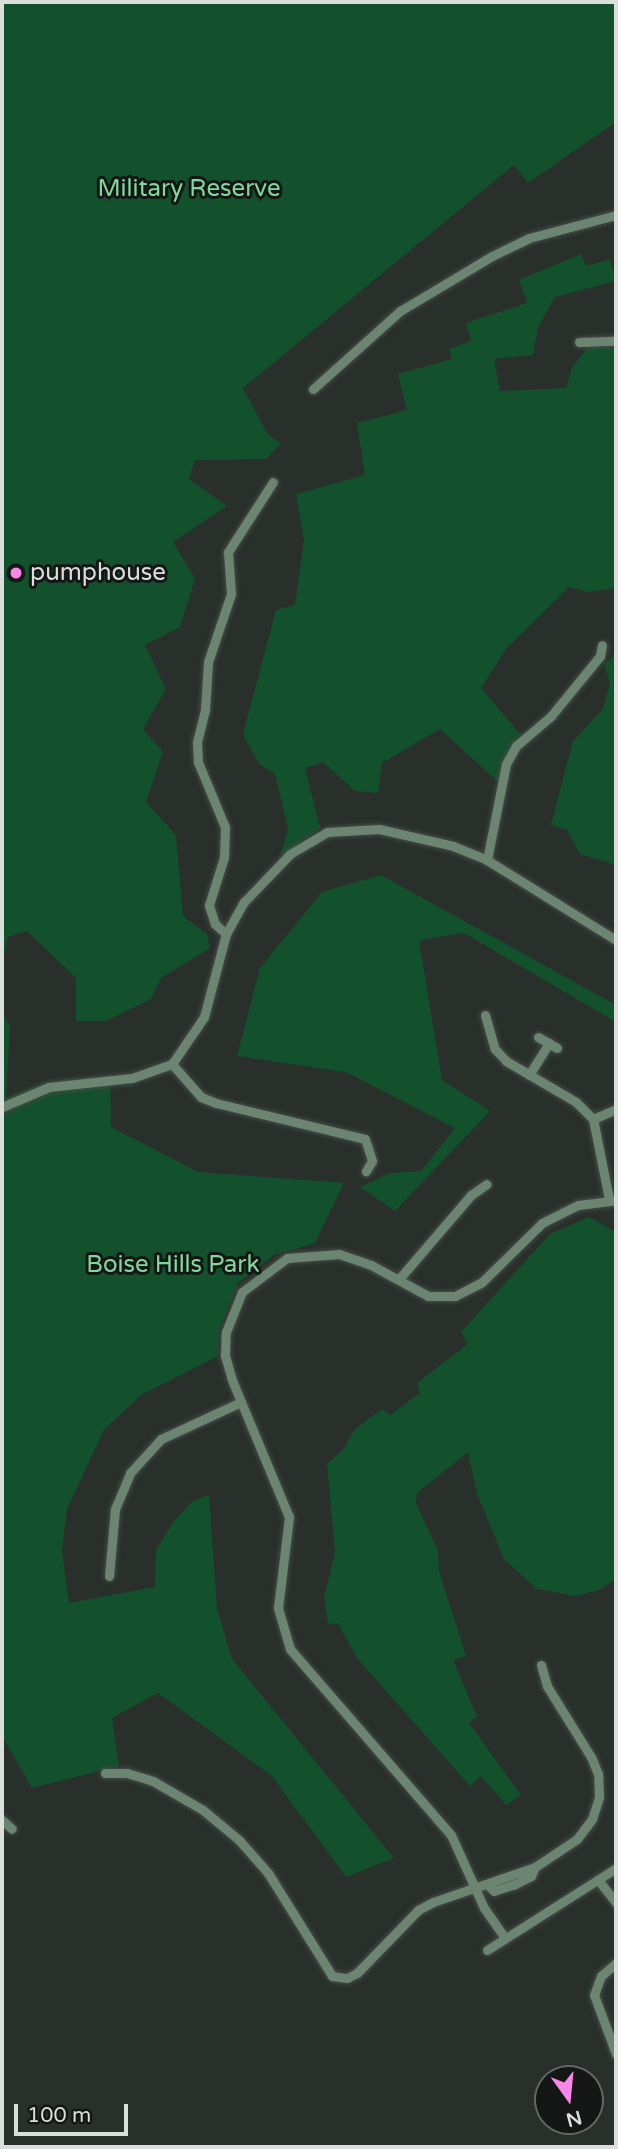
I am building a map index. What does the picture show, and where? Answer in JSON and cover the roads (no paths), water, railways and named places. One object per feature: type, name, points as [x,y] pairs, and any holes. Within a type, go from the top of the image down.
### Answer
[{"type":"street","points":[[313,389],[400,312],[492,256],[529,238],[616,215]]},
{"type":"street","points":[[579,342],[616,341]]},
{"type":"street","points":[[226,934],[215,924],[209,905],[223,857],[225,827],[198,762],[197,742],[205,710],[208,662],[231,594],[228,552],[273,482]]},
{"type":"street","points":[[487,860],[506,764],[516,746],[551,716],[592,666],[602,645]]},
{"type":"street","points":[[2,1107],[49,1087],[139,1076],[172,1064],[204,1017],[226,934],[264,878],[307,842],[327,832],[379,829],[453,846],[487,860],[616,940]]},
{"type":"street","points":[[485,1015],[495,1049],[506,1062],[576,1102],[593,1119],[613,1200],[578,1205],[542,1223],[467,1292],[428,1296],[359,1259],[323,1252],[287,1258],[254,1278],[232,1311],[225,1343],[240,1402],[289,1517],[278,1608],[290,1649],[451,1835],[476,1891],[505,1938]]},
{"type":"street","points":[[529,1075],[553,1046],[538,1037]]},
{"type":"street","points":[[172,1064],[201,1097],[216,1103],[365,1139],[372,1161],[366,1171]]},
{"type":"street","points":[[593,1119],[616,1109]]},
{"type":"street","points":[[399,1279],[471,1195],[487,1184]]},
{"type":"street","points":[[109,1576],[115,1509],[130,1473],[161,1439],[240,1402]]},
{"type":"street","points":[[105,1773],[127,1773],[153,1782],[203,1810],[239,1840],[268,1873],[325,1970],[339,1978],[357,1973],[418,1910],[489,1886],[494,1891],[531,1876],[535,1867],[577,1839],[592,1819],[599,1797],[594,1766],[547,1686],[541,1665]]},
{"type":"street","points":[[2,1820],[12,1829]]},
{"type":"street","points":[[487,1951],[616,1868]]},
{"type":"street","points":[[599,1881],[616,1903]]},
{"type":"street","points":[[616,1962],[601,1976],[594,1995],[616,2054]]},
{"type":"place","name":"pumphouse","points":[[16,573]]},
{"type":"park label","name":"Military Reserve","points":[[189,189]]},
{"type":"park label","name":"Boise Hills Park","points":[[173,1265]]}]
